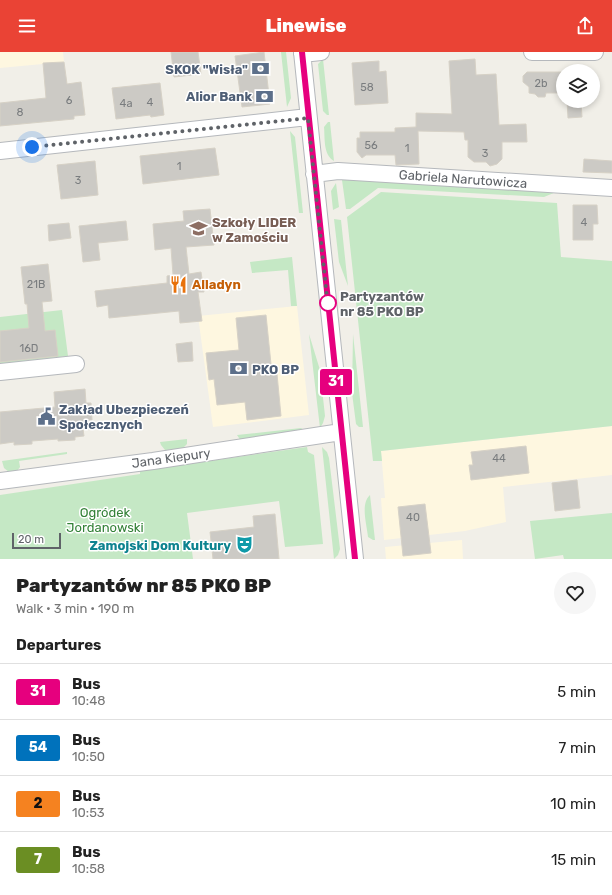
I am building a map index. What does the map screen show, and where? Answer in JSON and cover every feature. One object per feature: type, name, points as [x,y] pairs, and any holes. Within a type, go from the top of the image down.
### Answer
[{"type":"street","points":[[322,52],[302,53],[355,559]]},
{"type":"street","points":[[532,52],[595,52]]},
{"type":"street","points":[[0,151],[308,118]]},
{"type":"street","name":"Gabriela Narutowicza","points":[[314,174],[338,171],[612,188]]},
{"type":"street","points":[[0,372],[76,364]]},
{"type":"street","name":"Jana Kiepury","points":[[0,481],[341,432]]},
{"type":"shaded area","points":[[0,52],[63,52],[64,62],[0,68]]},
{"type":"shaded area","points":[[297,306],[309,415],[213,427],[198,316]]},
{"type":"shaded area","points":[[612,426],[612,475],[503,487],[506,522],[465,531],[384,540],[381,498],[385,498],[381,451]]},
{"type":"shaded area","points":[[462,540],[463,559],[386,559],[385,547]]},
{"type":"green space","points":[[281,52],[286,52],[291,98],[287,107]]},
{"type":"green space","points":[[323,59],[329,115],[323,111],[318,64]]},
{"type":"green space","points":[[328,122],[330,122],[334,161],[328,155],[325,146],[324,127]]},
{"type":"green space","points":[[290,131],[295,137],[303,213],[299,213]]},
{"type":"green space","points":[[342,180],[556,192],[544,197],[378,188],[350,209],[346,209]]},
{"type":"green space","points":[[336,183],[339,207],[333,210],[331,191]]},
{"type":"green space","points":[[381,192],[557,203],[561,257],[612,261],[612,426],[381,451],[382,461],[373,461],[347,217]]},
{"type":"green space","points":[[334,219],[341,220],[348,286],[339,262]]},
{"type":"green space","points":[[292,257],[297,306],[291,306],[288,270],[252,273],[250,262]]},
{"type":"green space","points":[[62,310],[68,356],[0,364],[0,317]]},
{"type":"green space","points":[[309,334],[320,370],[325,416],[320,428]]},
{"type":"green space","points":[[353,334],[363,427],[359,427],[356,424],[352,393]]},
{"type":"green space","points":[[301,428],[304,430],[241,441],[237,435]]},
{"type":"green space","points":[[187,439],[187,444],[182,449],[165,450],[160,442]]},
{"type":"green space","name":"Ogródek Jordanowski","points":[[307,447],[308,452],[314,455],[323,544],[285,547],[279,501],[187,513],[193,559],[0,559],[0,495],[140,474],[140,471]]},
{"type":"green space","points":[[322,447],[327,452],[329,458],[340,549],[338,555],[334,559]]},
{"type":"green space","points":[[67,452],[67,454],[19,461],[20,467],[17,471],[9,472],[4,468],[2,461]]},
{"type":"green space","points":[[370,495],[375,540],[368,537],[365,515],[365,504]]},
{"type":"green space","points":[[612,513],[612,559],[564,559],[563,555],[535,559],[530,521]]},
{"type":"building","points":[[171,52],[198,52],[201,74],[174,77]]},
{"type":"building","points":[[264,52],[270,104],[242,107],[235,56]]},
{"type":"building","points":[[475,59],[476,75],[496,74],[499,125],[526,124],[527,142],[502,142],[502,159],[497,164],[490,166],[486,162],[474,162],[468,157],[468,140],[465,140],[464,132],[418,131],[419,164],[396,165],[395,155],[366,155],[362,158],[357,152],[357,138],[360,138],[360,132],[395,132],[395,128],[416,127],[416,113],[452,114],[449,61]]},
{"type":"building","points":[[379,61],[379,72],[386,71],[388,103],[355,105],[352,63]]},
{"type":"building","points":[[64,62],[67,84],[81,82],[85,115],[74,116],[74,119],[0,126],[0,103],[46,98],[43,63]]},
{"type":"building","points":[[527,72],[556,72],[556,93],[546,93],[545,97],[538,97],[535,94],[529,93],[529,87],[523,82],[523,76]]},
{"type":"building","points":[[160,83],[164,115],[116,119],[112,88]]},
{"type":"building","points":[[567,108],[581,108],[582,117],[568,118]]},
{"type":"building","points":[[215,148],[219,175],[143,184],[140,156]]},
{"type":"building","points":[[584,159],[612,161],[612,173],[583,172]]},
{"type":"building","points":[[95,161],[98,195],[61,199],[57,165]]},
{"type":"building","points":[[573,205],[597,205],[598,224],[593,224],[593,240],[573,240]]},
{"type":"building","points":[[210,209],[214,245],[186,247],[189,274],[201,272],[204,292],[198,292],[202,321],[180,323],[179,311],[109,318],[108,305],[97,307],[95,291],[167,283],[167,276],[173,275],[171,248],[155,250],[153,224],[184,221],[183,211]]},
{"type":"building","points":[[126,221],[128,240],[98,243],[100,260],[83,262],[79,226]]},
{"type":"building","points":[[69,223],[71,238],[49,241],[48,225]]},
{"type":"building","points":[[48,264],[52,301],[42,302],[45,331],[55,330],[58,356],[0,362],[0,331],[29,328],[21,267]]},
{"type":"building","name":"PKO BP","points":[[266,315],[272,374],[277,374],[281,416],[247,420],[245,402],[217,405],[214,379],[209,380],[206,353],[239,350],[236,318]]},
{"type":"building","points":[[192,342],[193,361],[178,362],[176,344]]},
{"type":"building","name":"Zakład Ubezpieczeń Społecznych","points":[[85,389],[86,403],[91,403],[92,420],[88,420],[89,429],[83,429],[84,436],[75,437],[75,440],[58,441],[58,439],[32,441],[32,444],[14,445],[14,442],[0,444],[0,412],[55,407],[54,392]]},
{"type":"building","points":[[526,446],[529,473],[471,480],[469,465],[473,465],[471,452]]},
{"type":"building","points":[[577,480],[580,508],[555,511],[552,483]]},
{"type":"building","points":[[425,504],[431,553],[403,556],[398,507]]},
{"type":"building","name":"Zamojski Dom Kultury","points":[[275,514],[279,559],[213,559],[210,532],[254,527],[253,516]]},
{"type":"bus line","name":"31","points":[[302,52],[355,559]]},
{"type":"place","name":"SKOK \"Wisła\"","points":[[261,69]]},
{"type":"place","name":"Alior Bank","points":[[265,96]]},
{"type":"place","name":"Szkoły LIDER w Zamościu","points":[[199,229]]},
{"type":"place","name":"Alladyn","points":[[179,284]]},
{"type":"place","name":"Partyzantów nr 85 PKO BP","points":[[328,303]]},
{"type":"place","name":"PKO BP","points":[[239,369]]},
{"type":"place","name":"Zakład Ubezpieczeń Społecznych","points":[[46,416]]},
{"type":"place","name":"Zamojski Dom Kultury","points":[[244,545]]},
{"type":"route","points":[[32,147],[308,118],[328,307],[328,303]]}]
